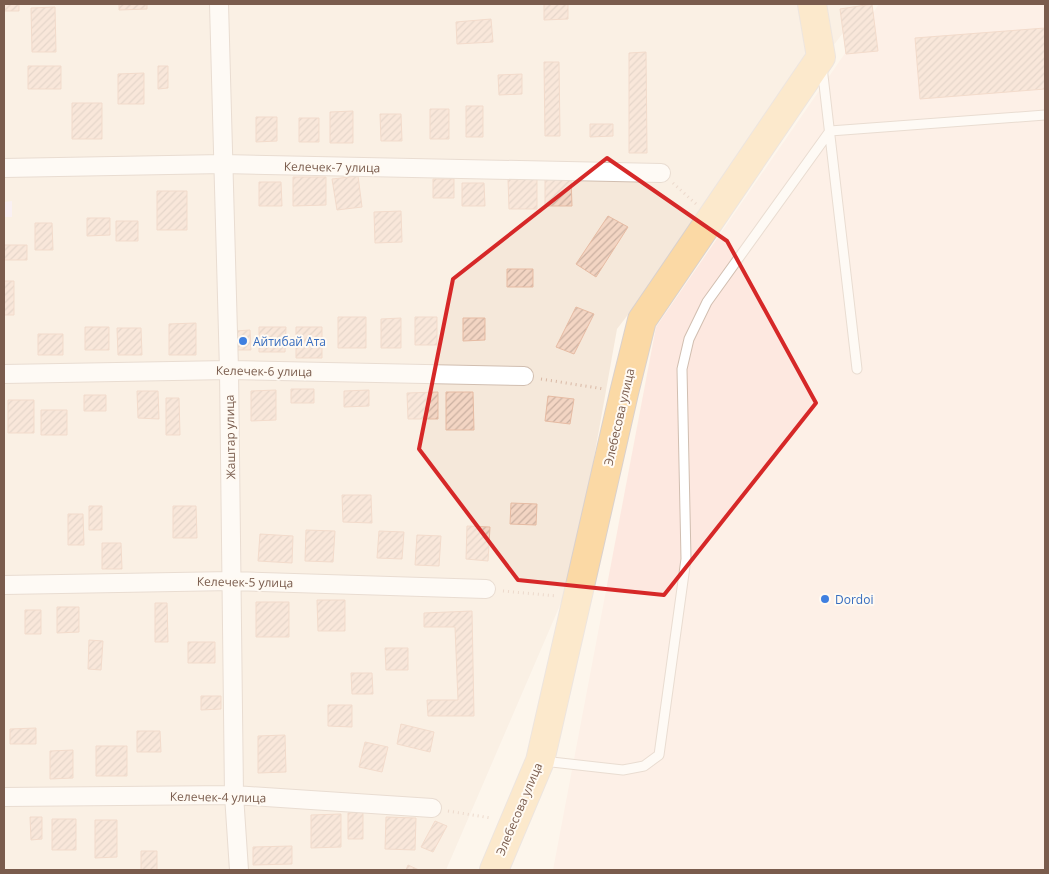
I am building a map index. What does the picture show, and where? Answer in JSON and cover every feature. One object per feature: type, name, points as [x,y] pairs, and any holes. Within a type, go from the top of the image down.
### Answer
[{"type":"main road","points":[[812,4],[821,57]]},
{"type":"main road","name":"Элебесова улица","points":[[494,870],[540,760],[642,320],[821,57]]},
{"type":"street","name":"Жаштар улица","points":[[219,4],[230,370],[234,795],[239,870]]},
{"type":"street","name":"Келечек-7 улица","points":[[4,168],[223,164],[661,173]]},
{"type":"street","name":"Келечек-6 улица","points":[[4,374],[230,370],[524,376]]},
{"type":"street","name":"Келечек-5 улица","points":[[4,585],[232,581],[486,589]]},
{"type":"street","name":"Келечек-4 улица","points":[[4,798],[234,795],[432,808]]},
{"type":"lane","points":[[821,57],[857,369]]},
{"type":"lane","points":[[830,131],[1045,115]]},
{"type":"lane","points":[[540,760],[623,770],[644,766],[659,755],[686,560],[682,369],[689,338],[707,302],[830,131]]},
{"type":"path","points":[[661,173],[711,218]]},
{"type":"path","points":[[524,376],[624,393]]},
{"type":"path","points":[[486,589],[577,598]]},
{"type":"path","points":[[432,808],[514,821]]},
{"type":"highlighted area","points":[[607,158],[727,241],[816,403],[664,595],[518,580],[419,449],[453,279]]},
{"type":"shaded area","points":[[4,4],[865,4],[617,329],[573,575],[446,870],[4,870]]},
{"type":"shaded area","name":"Dordoi","points":[[879,4],[1045,4],[1045,870],[553,870],[656,327]]},
{"type":"shaded area","points":[[12,201],[12,217],[4,217],[4,202]]},
{"type":"building","points":[[4,4],[19,4],[19,11],[4,11]]},
{"type":"building","points":[[119,4],[147,4],[147,9],[119,10]]},
{"type":"building","points":[[544,4],[568,4],[568,19],[544,20]]},
{"type":"building","points":[[872,4],[878,51],[846,54],[840,9]]},
{"type":"building","points":[[55,7],[56,52],[32,52],[31,8]]},
{"type":"building","points":[[491,19],[493,42],[457,44],[456,22]]},
{"type":"building","points":[[1045,28],[1045,89],[920,99],[915,38]]},
{"type":"building","points":[[646,52],[647,153],[629,153],[629,53]]},
{"type":"building","points":[[544,62],[559,62],[560,136],[545,136]]},
{"type":"building","points":[[28,66],[61,66],[61,89],[28,89]]},
{"type":"building","points":[[158,66],[168,66],[168,88],[158,89]]},
{"type":"building","points":[[144,73],[144,104],[118,104],[118,74]]},
{"type":"building","points":[[522,74],[522,94],[499,95],[498,75]]},
{"type":"building","points":[[72,103],[102,103],[102,139],[72,139]]},
{"type":"building","points":[[466,106],[483,106],[483,137],[466,137]]},
{"type":"building","points":[[430,109],[449,109],[449,139],[430,139]]},
{"type":"building","points":[[353,111],[353,143],[330,143],[330,112]]},
{"type":"building","points":[[380,114],[401,114],[402,141],[381,141]]},
{"type":"building","points":[[256,117],[277,117],[277,141],[256,142]]},
{"type":"building","points":[[299,118],[319,118],[319,142],[299,142]]},
{"type":"building","points":[[590,124],[613,124],[613,136],[590,137]]},
{"type":"building","points":[[358,176],[362,207],[337,210],[332,179]]},
{"type":"building","points":[[293,177],[326,177],[326,205],[293,206]]},
{"type":"building","points":[[433,179],[454,179],[454,198],[433,198]]},
{"type":"building","points":[[508,179],[537,179],[537,209],[509,209]]},
{"type":"building","points":[[545,179],[571,179],[572,206],[545,206]]},
{"type":"building","points":[[259,182],[281,182],[282,206],[259,206]]},
{"type":"building","points":[[462,183],[484,183],[485,206],[462,206]]},
{"type":"building","points":[[157,191],[187,191],[187,230],[157,230]]},
{"type":"building","points":[[401,211],[402,242],[375,243],[374,212]]},
{"type":"building","points":[[608,216],[628,227],[596,277],[576,264]]},
{"type":"building","points":[[87,218],[110,218],[110,235],[87,236]]},
{"type":"building","points":[[116,221],[138,221],[138,241],[116,241]]},
{"type":"building","points":[[35,223],[52,223],[53,250],[35,250]]},
{"type":"building","points":[[4,245],[27,245],[27,260],[4,260]]},
{"type":"building","points":[[507,269],[533,269],[533,287],[507,287]]},
{"type":"building","points":[[4,281],[14,281],[14,315],[4,315]]},
{"type":"building","points":[[576,307],[594,314],[574,354],[556,347]]},
{"type":"building","points":[[338,317],[366,317],[366,348],[338,348]]},
{"type":"building","points":[[415,317],[437,317],[437,345],[415,345]]},
{"type":"building","points":[[401,318],[401,348],[381,348],[381,319]]},
{"type":"building","points":[[463,318],[485,318],[485,340],[463,341]]},
{"type":"building","points":[[196,323],[196,355],[169,355],[169,324]]},
{"type":"building","points":[[85,327],[109,327],[109,350],[85,350]]},
{"type":"building","points":[[259,327],[286,327],[285,352],[259,352]]},
{"type":"building","points":[[296,327],[322,327],[322,358],[296,358]]},
{"type":"building","points":[[117,328],[141,328],[142,355],[118,355]]},
{"type":"building","name":"Айтибай Ата","points":[[250,330],[251,350],[236,350],[235,331]]},
{"type":"building","points":[[38,334],[63,334],[63,355],[38,355]]},
{"type":"building","points":[[291,389],[314,389],[314,403],[291,403]]},
{"type":"building","points":[[276,390],[276,420],[251,421],[251,391]]},
{"type":"building","points":[[369,390],[369,406],[344,407],[344,391]]},
{"type":"building","points":[[137,391],[158,391],[159,419],[138,418]]},
{"type":"building","points":[[438,392],[438,419],[408,419],[407,393]]},
{"type":"building","points":[[446,392],[473,392],[474,430],[446,430]]},
{"type":"building","points":[[84,395],[106,395],[106,411],[84,411]]},
{"type":"building","points":[[548,396],[574,399],[570,424],[545,421]]},
{"type":"building","points":[[166,398],[179,398],[180,435],[166,435]]},
{"type":"building","points":[[8,400],[34,400],[34,433],[8,433]]},
{"type":"building","points":[[41,410],[67,410],[67,435],[41,435]]},
{"type":"building","points":[[342,495],[371,495],[372,523],[343,522]]},
{"type":"building","points":[[511,503],[537,504],[536,525],[510,524]]},
{"type":"building","points":[[89,506],[102,506],[102,530],[89,530]]},
{"type":"building","points":[[173,506],[196,506],[197,538],[173,538]]},
{"type":"building","points":[[68,514],[83,514],[84,545],[68,545]]},
{"type":"building","points":[[467,526],[490,527],[488,561],[466,559]]},
{"type":"building","points":[[306,530],[335,531],[333,562],[305,561]]},
{"type":"building","points":[[379,531],[404,532],[402,559],[377,558]]},
{"type":"building","points":[[260,534],[293,536],[292,563],[258,561]]},
{"type":"building","points":[[417,535],[441,536],[439,566],[415,565]]},
{"type":"building","points":[[102,543],[121,543],[122,569],[102,569]]},
{"type":"building","points":[[317,600],[345,600],[345,631],[318,631]]},
{"type":"building","points":[[256,602],[289,602],[289,637],[256,637]]},
{"type":"building","points":[[155,603],[167,603],[168,642],[155,642]]},
{"type":"building","points":[[57,607],[79,607],[79,632],[57,633]]},
{"type":"building","points":[[25,610],[41,610],[41,634],[25,634]]},
{"type":"building","points":[[472,611],[474,716],[428,716],[427,700],[458,700],[455,627],[424,627],[424,613]]},
{"type":"building","points":[[89,640],[103,641],[101,670],[88,669]]},
{"type":"building","points":[[188,642],[215,642],[215,663],[188,663]]},
{"type":"building","points":[[385,648],[408,648],[408,670],[386,670]]},
{"type":"building","points":[[351,673],[372,673],[373,694],[352,694]]},
{"type":"building","points":[[201,696],[221,696],[221,709],[201,710]]},
{"type":"building","points":[[328,705],[352,705],[352,727],[328,726]]},
{"type":"building","points":[[401,724],[434,732],[430,752],[397,744]]},
{"type":"building","points":[[36,728],[36,744],[10,744],[10,729]]},
{"type":"building","points":[[137,731],[160,731],[161,752],[137,752]]},
{"type":"building","points":[[285,735],[286,772],[258,773],[258,736]]},
{"type":"building","points":[[365,742],[388,747],[382,772],[359,767]]},
{"type":"building","points":[[96,746],[127,746],[127,776],[96,776]]},
{"type":"building","points":[[73,750],[73,778],[50,779],[50,751]]},
{"type":"building","points":[[363,812],[363,839],[348,839],[348,813]]},
{"type":"building","points":[[341,814],[341,847],[311,848],[311,815]]},
{"type":"building","points":[[30,817],[42,817],[42,839],[31,840]]},
{"type":"building","points":[[386,817],[416,818],[415,850],[385,849]]},
{"type":"building","points":[[52,819],[76,819],[76,850],[52,850]]},
{"type":"building","points":[[95,820],[117,820],[117,857],[95,858]]},
{"type":"building","points":[[435,821],[447,826],[433,852],[421,847]]},
{"type":"building","points":[[292,846],[292,864],[253,865],[253,847]]},
{"type":"building","points":[[141,851],[157,851],[157,870],[141,870]]},
{"type":"building","points":[[408,865],[419,870],[406,870]]},
{"type":"place","name":"Айтибай Ата","points":[[243,341]]},
{"type":"place","name":"Dordoi","points":[[825,599]]}]
